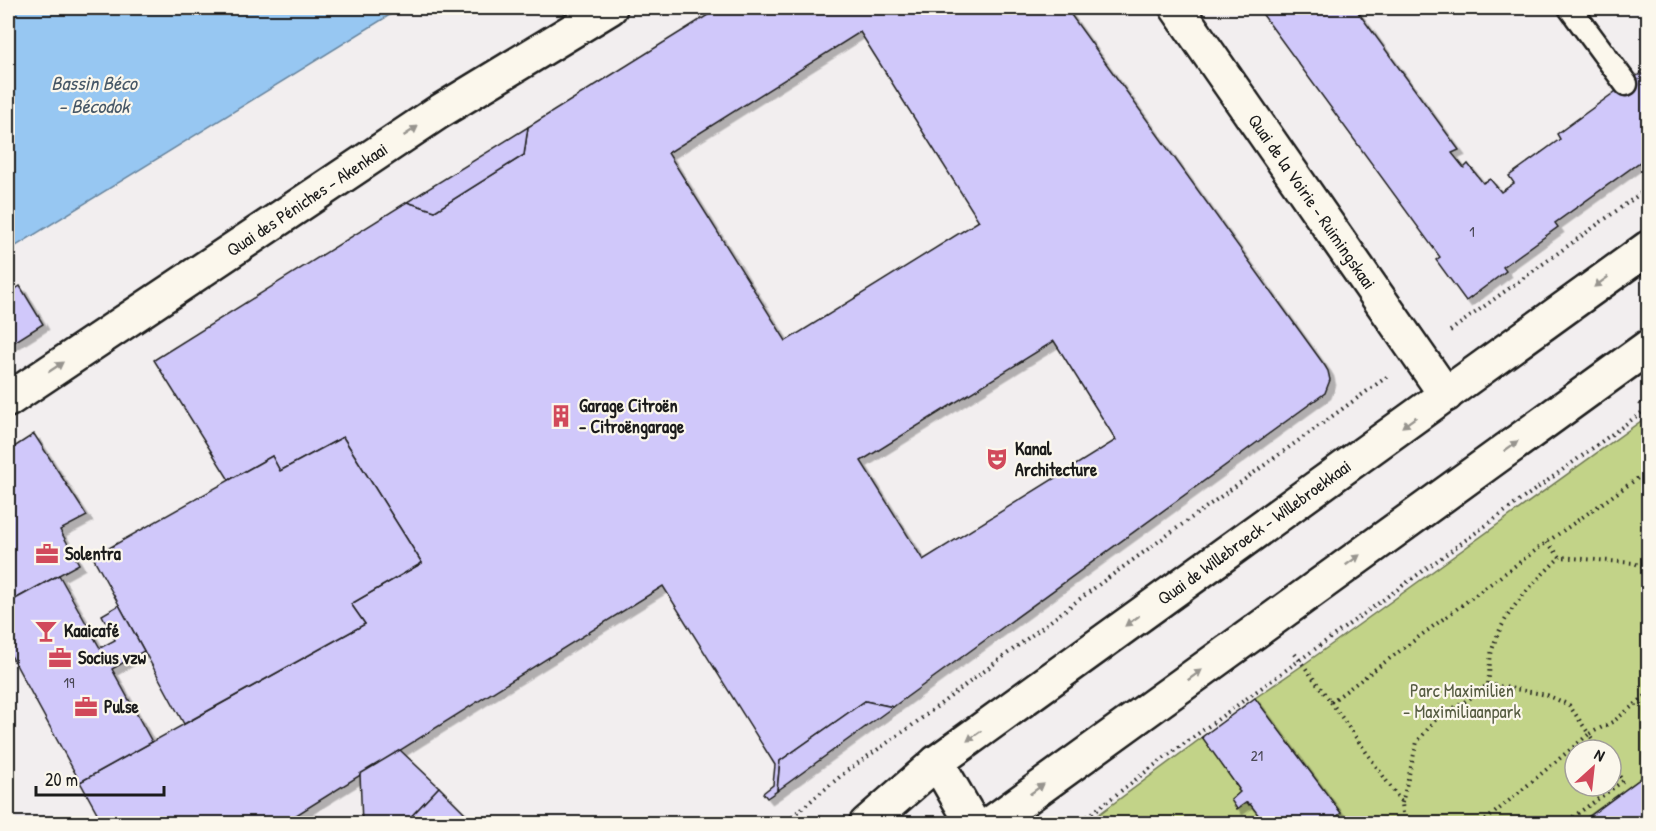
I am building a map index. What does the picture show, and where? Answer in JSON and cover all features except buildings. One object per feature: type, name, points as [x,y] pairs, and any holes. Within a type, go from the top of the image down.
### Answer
[{"type":"main road","name":"Quai des Péniches - Akenkaai","points":[[8,400],[437,113],[610,8]]},
{"type":"main road","name":"Quai de la Voirie - Ruimingskaai","points":[[1177,8],[1446,395]]},
{"type":"main road","name":"Quai de Willebroeck - Willebroekkaai","points":[[866,824],[937,762],[1648,248]]},
{"type":"main road","points":[[990,824],[1648,346]]},
{"type":"main road","points":[[937,762],[973,824]]},
{"type":"lane","points":[[1570,8],[1626,84]]},
{"type":"path","points":[[783,824],[848,770],[910,727],[1101,583],[1648,188]]},
{"type":"path","points":[[1078,824],[1152,767],[1647,411],[1640,403]]},
{"type":"path","points":[[1331,702],[1547,542],[1648,471]]},
{"type":"path","points":[[1547,542],[1560,557],[1634,563],[1648,569]]},
{"type":"path","points":[[1404,824],[1402,803],[1417,742],[1437,718],[1474,696],[1488,684],[1492,649],[1504,620],[1529,587],[1560,557]]},
{"type":"path","points":[[1294,654],[1402,803]]},
{"type":"path","points":[[1488,684],[1547,695],[1569,705],[1592,738]]},
{"type":"path","points":[[1481,824],[1589,734],[1614,721],[1648,694]]},
{"type":"path","points":[[1563,824],[1599,798]]},
{"type":"green space","name":"Parc Maximilien - Maximiliaanpark","points":[[1648,416],[1648,773],[1623,791],[1623,738],[1563,738],[1563,798],[1614,798],[1579,823],[1086,824],[1255,698]]},
{"type":"water","name":"Bassin Béco - Bécodok","points":[[8,8],[401,8],[8,251]]},
{"type":"place","name":"Garage Citroën - Citroëngarage","points":[[561,416]]},
{"type":"place","name":"Kanal Architecture","points":[[997,459]]},
{"type":"place","name":"Solentra","points":[[47,554]]},
{"type":"place","name":"Kaaicafé","points":[[46,631]]},
{"type":"place","name":"Socius vzw","points":[[60,658]]},
{"type":"place","name":"Pulse","points":[[86,707]]}]
